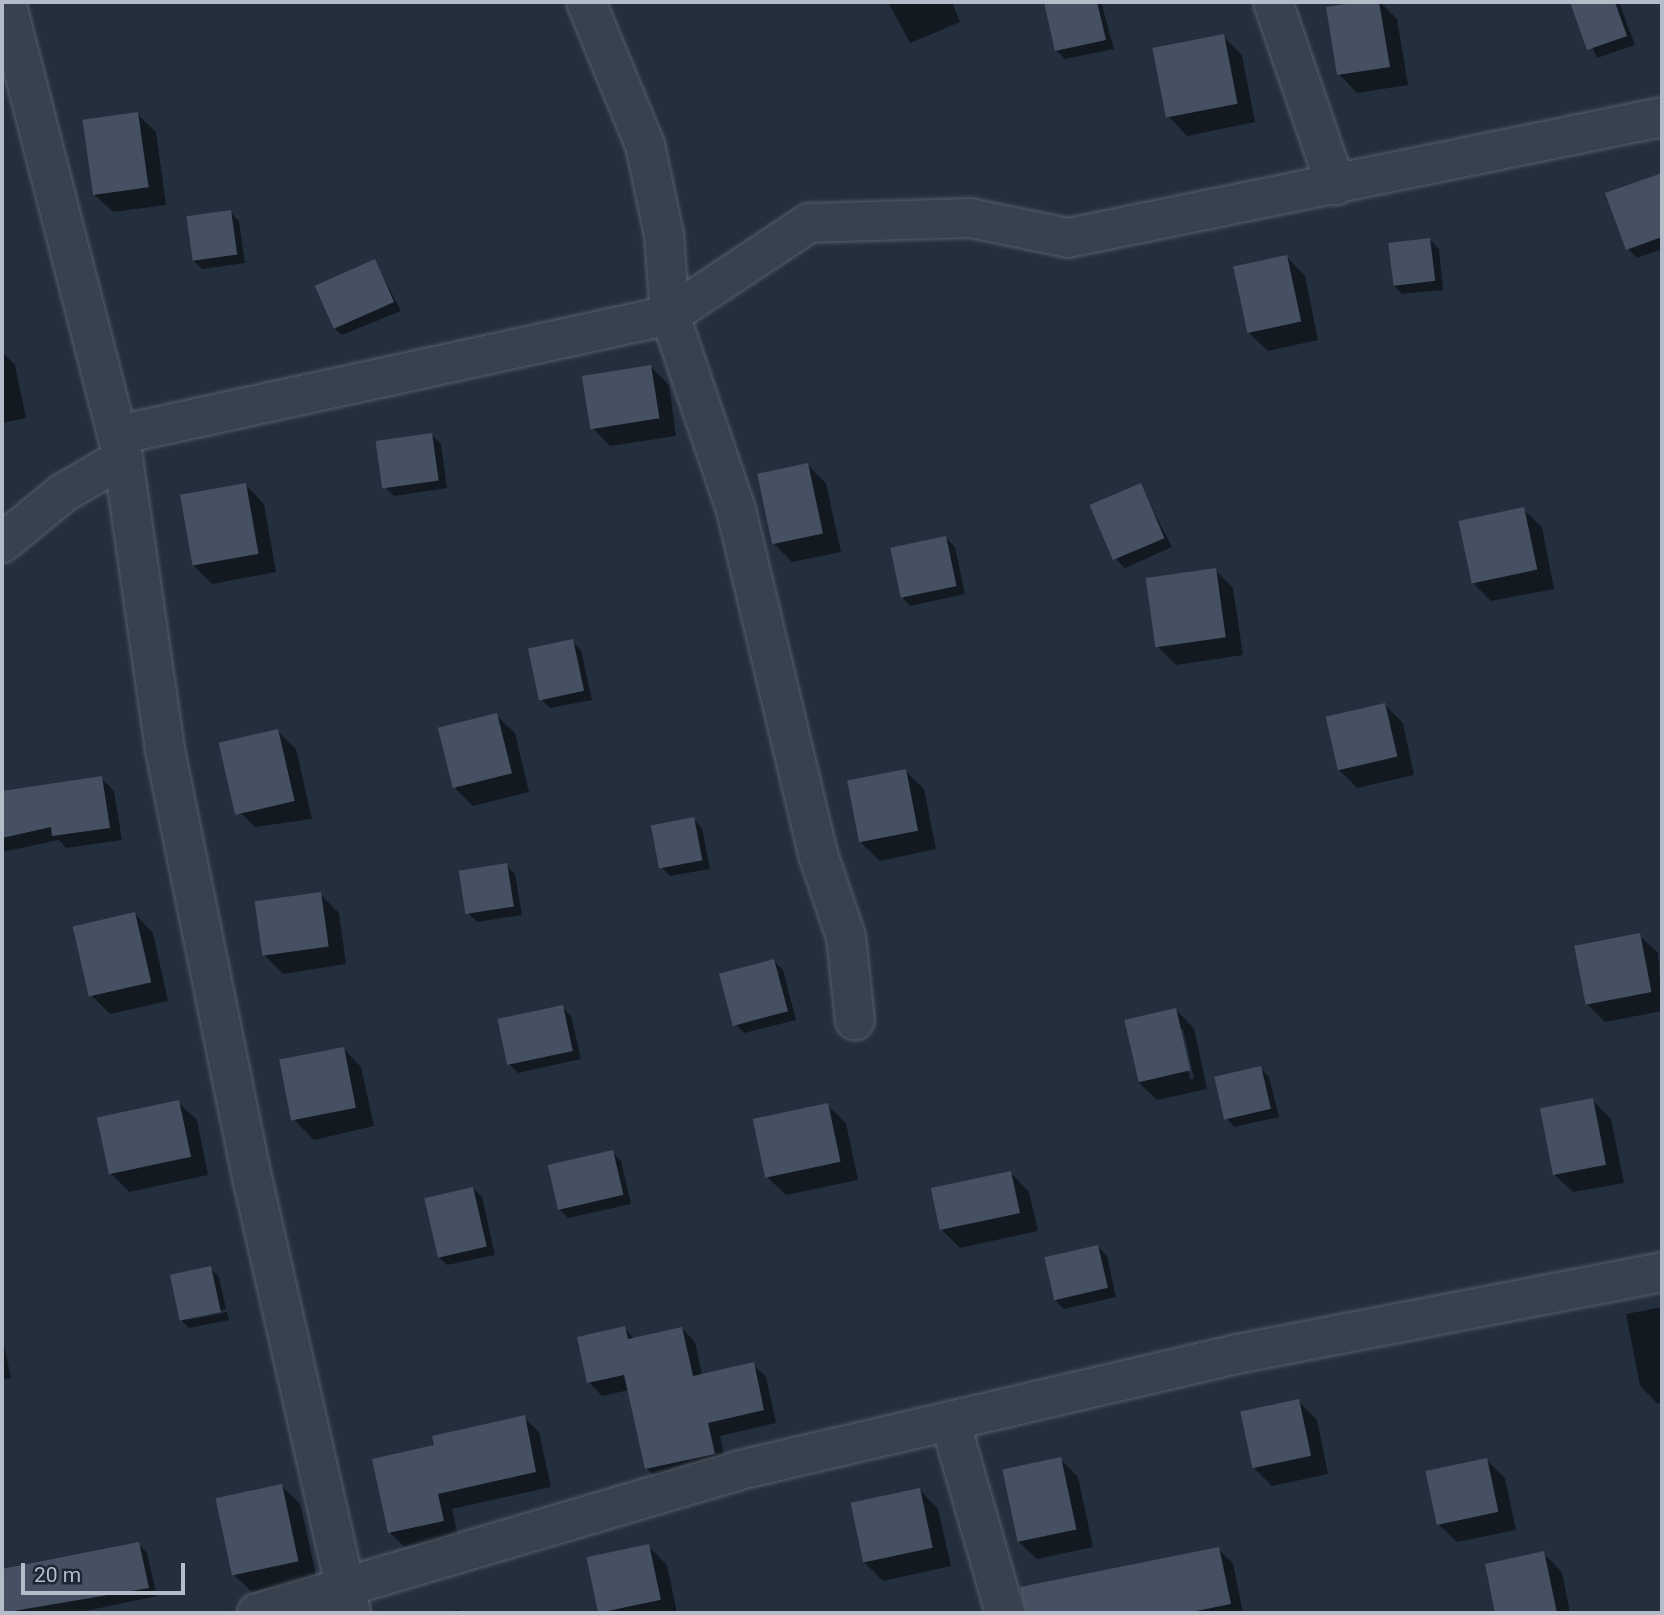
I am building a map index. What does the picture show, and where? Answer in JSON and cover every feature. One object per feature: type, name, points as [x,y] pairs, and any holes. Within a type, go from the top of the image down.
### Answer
[{"type":"street","points":[[6,2],[120,446],[165,750],[348,1602]]},
{"type":"street","points":[[586,2],[645,145],[664,235],[670,315],[736,510],[818,854],[846,937],[855,1021]]},
{"type":"street","points":[[1273,2],[1336,186]]},
{"type":"street","points":[[2,543],[120,446],[670,315],[808,223],[970,218],[1068,238],[1336,186],[1662,117]]},
{"type":"street","points":[[257,1613],[348,1602],[744,1469],[1237,1354],[1662,1272]]},
{"type":"street","points":[[950,1421],[1005,1613]]},
{"type":"building","points":[[1044,2],[1097,2],[1106,40],[1055,51]]},
{"type":"building","points":[[1379,2],[1390,67],[1337,75],[1326,7]]},
{"type":"building","points":[[1570,2],[1615,2],[1627,36],[1587,50]]},
{"type":"building","points":[[1224,34],[1238,104],[1166,118],[1152,48]]},
{"type":"building","points":[[138,112],[149,187],[93,195],[83,120]]},
{"type":"building","points":[[1662,173],[1662,237],[1626,250],[1605,193]]},
{"type":"building","points":[[231,210],[237,255],[193,261],[186,216]]},
{"type":"building","points":[[1430,238],[1435,281],[1394,286],[1388,243]]},
{"type":"building","points":[[1287,255],[1301,322],[1247,333],[1233,266]]},
{"type":"building","points":[[375,259],[394,302],[334,329],[315,286]]},
{"type":"building","points":[[651,365],[659,418],[590,429],[582,376]]},
{"type":"building","points":[[432,433],[439,481],[382,488],[376,441]]},
{"type":"building","points":[[808,463],[823,533],[772,544],[757,474]]},
{"type":"building","points":[[246,483],[259,554],[193,566],[180,495]]},
{"type":"building","points":[[1141,483],[1164,538],[1113,560],[1089,505]]},
{"type":"building","points":[[1524,507],[1537,570],[1472,584],[1458,521]]},
{"type":"building","points":[[946,536],[957,586],[901,598],[890,548]]},
{"type":"building","points":[[1216,568],[1226,637],[1155,647],[1146,578]]},
{"type":"building","points":[[573,639],[584,691],[539,700],[528,649]]},
{"type":"building","points":[[1385,703],[1397,757],[1338,770],[1326,717]]},
{"type":"building","points":[[497,713],[512,773],[453,788],[438,728]]},
{"type":"building","points":[[278,729],[295,801],[235,815],[219,743]]},
{"type":"building","points":[[906,769],[918,831],[859,842],[847,780]]},
{"type":"building","points":[[102,776],[110,828],[52,836],[51,827],[2,838],[2,791]]},
{"type":"building","points":[[694,817],[702,860],[659,869],[651,825]]},
{"type":"building","points":[[507,863],[514,906],[465,914],[459,871]]},
{"type":"building","points":[[321,892],[329,946],[262,956],[255,901]]},
{"type":"building","points":[[135,912],[151,982],[89,997],[73,926]]},
{"type":"building","points":[[1640,933],[1651,992],[1586,1005],[1574,946]]},
{"type":"building","points":[[774,959],[788,1011],[733,1026],[719,974]]},
{"type":"building","points":[[563,1005],[573,1051],[507,1065],[497,1019]]},
{"type":"building","points":[[1176,1008],[1190,1070],[1139,1082],[1124,1020]]},
{"type":"building","points":[[344,1047],[356,1108],[291,1120],[279,1060]]},
{"type":"building","points":[[1261,1066],[1271,1109],[1224,1120],[1214,1077]]},
{"type":"building","points":[[1593,1098],[1606,1165],[1553,1175],[1540,1108]]},
{"type":"building","points":[[179,1100],[191,1157],[109,1174],[97,1117]]},
{"type":"building","points":[[828,1103],[840,1162],[765,1178],[753,1119]]},
{"type":"building","points":[[613,1150],[623,1195],[558,1210],[548,1165]]},
{"type":"building","points":[[1011,1171],[1020,1213],[940,1230],[931,1188]]},
{"type":"building","points":[[473,1187],[487,1246],[438,1258],[424,1198]]},
{"type":"building","points":[[1098,1245],[1108,1288],[1054,1300],[1044,1257]]},
{"type":"building","points":[[211,1266],[221,1312],[180,1321],[170,1275]]},
{"type":"building","points":[[625,1326],[628,1339],[682,1327],[693,1376],[754,1362],[764,1410],[708,1423],[715,1454],[645,1469],[624,1375],[587,1383],[577,1337]]},
{"type":"building","points":[[1299,1399],[1311,1456],[1252,1468],[1240,1411]]},
{"type":"building","points":[[525,1415],[536,1472],[438,1494],[444,1521],[388,1533],[372,1459],[434,1445],[432,1436]]},
{"type":"building","points":[[1061,1457],[1076,1529],[1018,1542],[1002,1469]]},
{"type":"building","points":[[1487,1458],[1498,1512],[1437,1525],[1425,1471]]},
{"type":"building","points":[[282,1484],[298,1561],[232,1575],[215,1498]]},
{"type":"building","points":[[920,1488],[933,1548],[863,1562],[851,1503]]},
{"type":"building","points":[[139,1542],[149,1588],[2,1613],[2,1569]]},
{"type":"building","points":[[649,1544],[661,1600],[598,1613],[586,1557]]},
{"type":"building","points":[[1219,1547],[1231,1604],[1186,1613],[1026,1613],[1020,1587]]},
{"type":"building","points":[[1544,1551],[1557,1613],[1495,1613],[1485,1564]]}]
